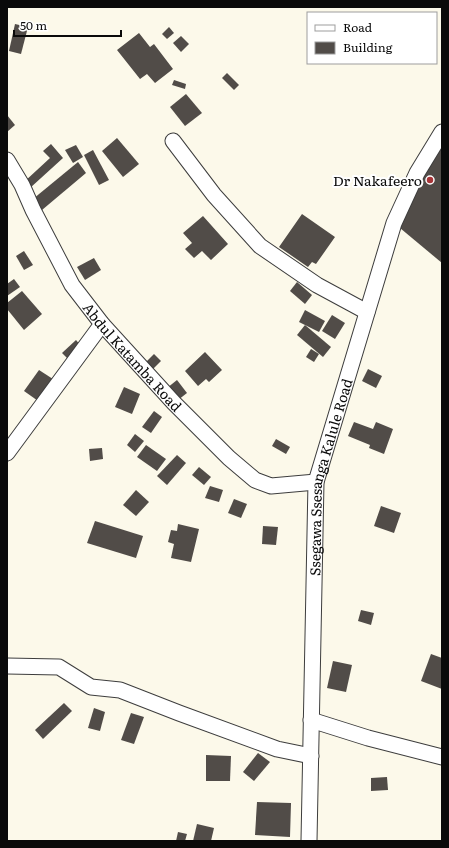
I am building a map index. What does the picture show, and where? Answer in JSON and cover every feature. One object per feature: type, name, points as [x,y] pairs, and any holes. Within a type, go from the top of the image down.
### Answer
[{"type":"street","name":"Ssegawa Ssesanga Kalule Road","points":[[309,841],[316,482],[394,223],[417,173],[442,132]]},
{"type":"street","points":[[173,141],[214,195],[260,246],[317,285],[367,312]]},
{"type":"street","name":"Abdul Katamba Road","points":[[7,160],[22,185],[65,274],[82,300],[174,403],[229,458],[251,477],[271,486],[316,482]]},
{"type":"street","points":[[7,453],[102,324]]},
{"type":"street","points":[[7,666],[59,667],[91,687],[120,690],[277,749],[311,756]]},
{"type":"street","points":[[311,720],[368,738],[442,757]]},
{"type":"building","points":[[15,24],[28,27],[21,54],[9,51]]},
{"type":"building","points":[[169,27],[174,33],[167,39],[162,34]]},
{"type":"building","points":[[139,33],[150,47],[154,44],[173,69],[155,83],[147,74],[140,79],[117,50]]},
{"type":"building","points":[[181,36],[189,44],[181,52],[173,43]]},
{"type":"building","points":[[227,73],[239,85],[234,90],[222,78]]},
{"type":"building","points":[[174,80],[186,84],[185,89],[172,85]]},
{"type":"building","points":[[186,94],[202,113],[185,126],[170,107]]},
{"type":"building","points":[[7,115],[15,125],[7,132]]},
{"type":"building","points":[[117,138],[139,164],[123,177],[102,151]]},
{"type":"building","name":"Dr Nakafeero","points":[[442,138],[442,263],[394,223]]},
{"type":"building","points":[[51,144],[63,158],[30,188],[24,182],[50,158],[43,151]]},
{"type":"building","points":[[76,145],[83,157],[73,163],[65,150]]},
{"type":"building","points":[[93,150],[109,180],[99,185],[84,155]]},
{"type":"building","points":[[78,162],[86,173],[42,210],[33,199]]},
{"type":"building","points":[[302,214],[335,237],[316,264],[312,262],[308,267],[279,247]]},
{"type":"building","points":[[203,216],[228,244],[211,260],[202,251],[194,258],[185,249],[192,243],[183,233]]},
{"type":"building","points":[[24,251],[33,265],[24,270],[16,256]]},
{"type":"building","points":[[94,258],[101,270],[85,280],[77,267]]},
{"type":"building","points":[[14,279],[20,287],[7,296],[7,284]]},
{"type":"building","points":[[297,282],[312,295],[305,304],[290,291]]},
{"type":"building","points":[[22,291],[42,314],[24,330],[7,309],[7,303]]},
{"type":"building","points":[[305,310],[325,321],[319,332],[299,322]]},
{"type":"building","points":[[332,315],[345,323],[335,339],[322,331]]},
{"type":"building","points":[[305,325],[331,347],[323,357],[297,335]]},
{"type":"building","points":[[76,340],[82,347],[69,360],[62,353]]},
{"type":"building","points":[[311,349],[319,354],[314,362],[306,357]]},
{"type":"building","points":[[205,352],[222,370],[209,382],[206,379],[198,386],[185,371]]},
{"type":"building","points":[[154,354],[161,361],[151,371],[144,364]]},
{"type":"building","points":[[368,369],[382,376],[376,388],[362,381]]},
{"type":"building","points":[[39,370],[56,381],[41,403],[24,391]]},
{"type":"building","points":[[177,380],[187,393],[178,400],[167,388]]},
{"type":"building","points":[[124,387],[140,394],[132,414],[115,407]]},
{"type":"building","points":[[154,411],[162,417],[151,433],[142,427]]},
{"type":"building","points":[[354,422],[373,429],[376,422],[393,429],[384,454],[369,448],[370,445],[348,436]]},
{"type":"building","points":[[135,434],[144,441],[135,452],[127,445]]},
{"type":"building","points":[[276,439],[290,447],[286,454],[272,446]]},
{"type":"building","points":[[146,445],[166,459],[157,471],[137,457]]},
{"type":"building","points":[[102,448],[103,459],[90,461],[89,449]]},
{"type":"building","points":[[177,455],[186,463],[167,485],[157,476]]},
{"type":"building","points":[[199,467],[211,477],[204,485],[192,475]]},
{"type":"building","points":[[210,486],[223,490],[219,502],[205,498]]},
{"type":"building","points":[[136,490],[149,502],[136,516],[123,505]]},
{"type":"building","points":[[234,499],[247,504],[241,518],[228,513]]},
{"type":"building","points":[[381,506],[401,513],[394,533],[374,526]]},
{"type":"building","points":[[95,521],[143,536],[136,558],[87,543]]},
{"type":"building","points":[[178,524],[199,529],[191,562],[171,558],[174,544],[168,542],[171,530],[177,531]]},
{"type":"building","points":[[263,526],[278,527],[276,545],[262,544]]},
{"type":"building","points":[[361,610],[374,613],[371,625],[358,621]]},
{"type":"building","points":[[431,654],[442,658],[442,689],[421,681]]},
{"type":"building","points":[[333,661],[352,665],[346,692],[327,688]]},
{"type":"building","points":[[64,703],[72,711],[43,739],[35,730]]},
{"type":"building","points":[[94,708],[105,712],[100,731],[88,728]]},
{"type":"building","points":[[131,713],[144,717],[134,744],[121,740]]},
{"type":"building","points":[[258,753],[270,762],[254,781],[243,772]]},
{"type":"building","points":[[206,755],[231,756],[230,781],[206,781]]},
{"type":"building","points":[[387,777],[388,790],[371,791],[371,778]]},
{"type":"building","points":[[257,802],[291,803],[290,837],[255,835]]},
{"type":"building","points":[[197,824],[214,828],[211,841],[193,841]]},
{"type":"building","points":[[178,832],[187,834],[185,841],[176,841]]},
{"type":"place","name":"Dr Nakafeero","points":[[430,180]]}]
